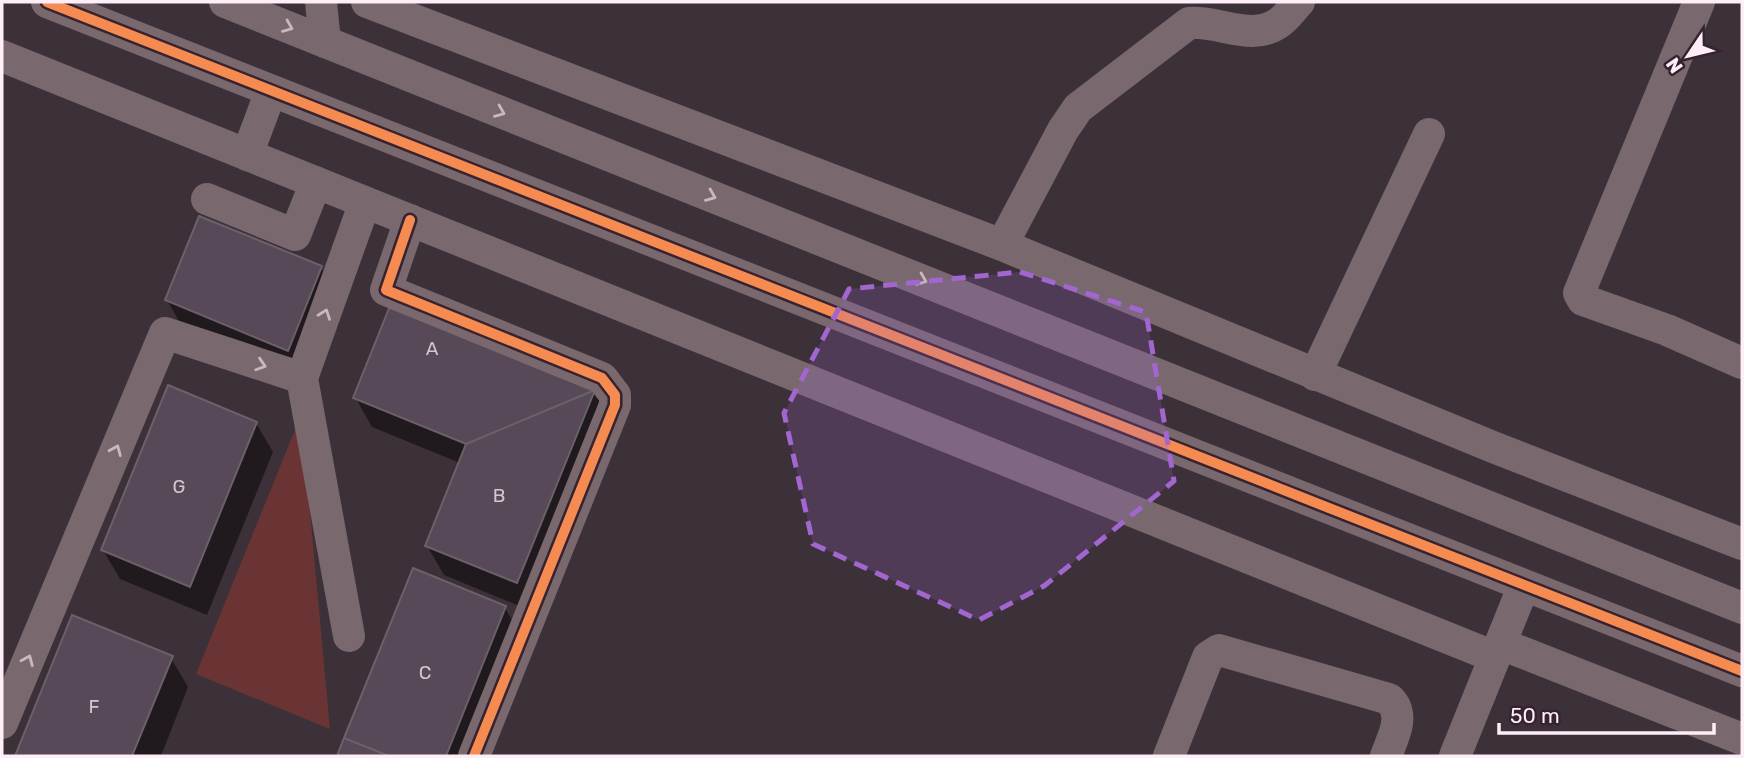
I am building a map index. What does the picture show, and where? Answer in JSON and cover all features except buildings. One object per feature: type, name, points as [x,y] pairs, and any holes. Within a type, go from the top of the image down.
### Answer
[{"type":"street","points":[[47,2],[1742,671]]},
{"type":"street","points":[[225,2],[1742,608]]},
{"type":"street","points":[[321,2],[325,41]]},
{"type":"street","points":[[367,2],[1002,245],[1493,447],[1742,544]]},
{"type":"street","points":[[1002,245],[1063,130],[1078,108],[1109,82],[1189,23],[1203,22],[1250,32],[1264,31],[1280,22],[1299,2]]},
{"type":"street","points":[[1699,2],[1579,293],[1583,300],[1667,330],[1742,363]]},
{"type":"street","points":[[2,56],[1498,651],[1742,740]]},
{"type":"street","points":[[247,155],[271,91]]},
{"type":"street","points":[[1315,375],[1429,135]]},
{"type":"street","points":[[207,199],[295,235],[316,183]]},
{"type":"street","points":[[348,636],[302,378],[365,202]]},
{"type":"street","points":[[410,220],[386,290],[602,378],[615,395],[615,405],[474,756]]},
{"type":"street","points":[[2,723],[165,333],[302,378]]},
{"type":"street","points":[[1455,756],[1524,585]]},
{"type":"street","points":[[1169,756],[1208,657],[1219,650],[1389,699],[1399,712],[1387,756]]},
{"type":"highlighted area","points":[[1020,272],[1146,312],[1174,481],[1044,586],[979,620],[813,544],[784,413],[849,289]]},
{"type":"shaded area","points":[[301,415],[330,729],[196,674]]},
{"type":"cycle path","points":[[47,2],[1742,671]]},
{"type":"cycle path","points":[[410,220],[386,290],[602,378],[615,395],[615,405],[474,756]]}]
